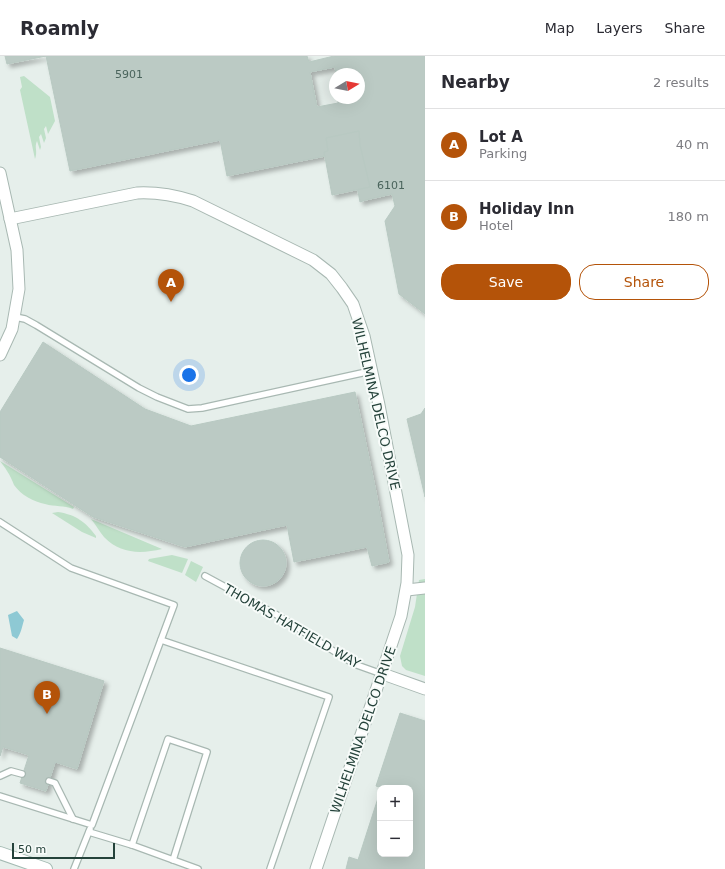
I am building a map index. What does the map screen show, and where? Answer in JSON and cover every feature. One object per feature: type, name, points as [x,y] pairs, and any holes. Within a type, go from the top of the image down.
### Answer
[{"type":"street","points":[[0,173],[17,250],[19,289],[12,328],[0,355]]},
{"type":"street","name":"WILHELMINA DELCO DRIVE","points":[[10,219],[137,193],[157,192],[181,197],[193,201],[313,260],[331,274],[353,304],[364,336],[408,555],[407,590],[402,616],[316,869]]},
{"type":"street","points":[[407,590],[425,588]]},
{"type":"street","name":"THOMAS HATFIELD WAY","points":[[383,674],[425,690]]},
{"type":"street","points":[[0,853],[46,869]]},
{"type":"lane","points":[[15,317],[25,319],[36,325],[151,394],[188,408],[202,408],[371,371]]},
{"type":"lane","points":[[0,522],[71,568],[174,605],[92,825],[74,869]]},
{"type":"lane","name":"THOMAS HATFIELD WAY","points":[[205,576],[277,615],[354,664],[383,674]]},
{"type":"lane","points":[[161,640],[329,698],[270,869]]},
{"type":"lane","points":[[132,846],[168,739],[207,752],[173,860]]},
{"type":"lane","points":[[0,776],[10,771],[22,774]]},
{"type":"lane","points":[[49,781],[55,783],[73,819]]},
{"type":"lane","points":[[0,796],[92,825]]},
{"type":"lane","points":[[89,832],[198,869]]},
{"type":"green space","points":[[24,76],[50,97],[55,121],[48,134],[46,126],[44,129],[46,138],[44,143],[41,134],[39,137],[41,147],[40,150],[37,141],[35,159],[20,90],[22,87],[20,77]]},
{"type":"green space","points":[[0,461],[74,507],[73,509],[41,503],[24,495],[14,485],[9,474]]},
{"type":"green space","points":[[52,513],[65,513],[80,520],[92,531],[96,538],[82,532]]},
{"type":"green space","points":[[91,519],[162,549],[146,552],[124,550],[110,543]]},
{"type":"green space","points":[[172,555],[188,559],[182,573],[148,561],[149,559]]},
{"type":"green space","points":[[191,561],[203,567],[196,582],[185,575]]},
{"type":"green space","points":[[425,579],[425,676],[406,670],[402,666],[400,656],[415,607],[419,580]]},
{"type":"water","points":[[17,611],[24,620],[17,639],[12,636],[8,615]]},
{"type":"building","points":[[5,56],[46,56],[7,64]]},
{"type":"building","points":[[46,56],[307,56],[309,62],[334,56],[425,56],[425,314],[399,294],[385,221],[395,206],[392,194],[360,202],[350,151],[227,176],[220,140],[70,171]]},
{"type":"building","points":[[359,131],[360,145],[370,187],[332,195],[324,152],[328,151],[326,138]]},
{"type":"building","points":[[43,342],[145,409],[191,426],[355,392],[389,562],[372,566],[367,547],[294,562],[287,525],[185,547],[93,517],[0,457],[0,412]]},
{"type":"building","points":[[425,408],[425,497],[407,419],[421,414]]},
{"type":"building","points":[[263,540],[276,544],[282,550],[286,563],[282,576],[276,582],[263,586],[250,582],[244,576],[240,563],[244,550],[250,544]]},
{"type":"building","points":[[0,648],[104,681],[77,769],[55,762],[46,791],[20,783],[29,755],[3,747],[0,756]]},
{"type":"building","points":[[400,713],[425,721],[425,869],[346,869],[349,857],[358,860],[377,801],[377,857],[413,857],[413,785],[376,786]]},
{"type":"place","name":"Lot A","points":[[171,302]]},
{"type":"place","name":"Holiday Inn","points":[[47,714]]}]
